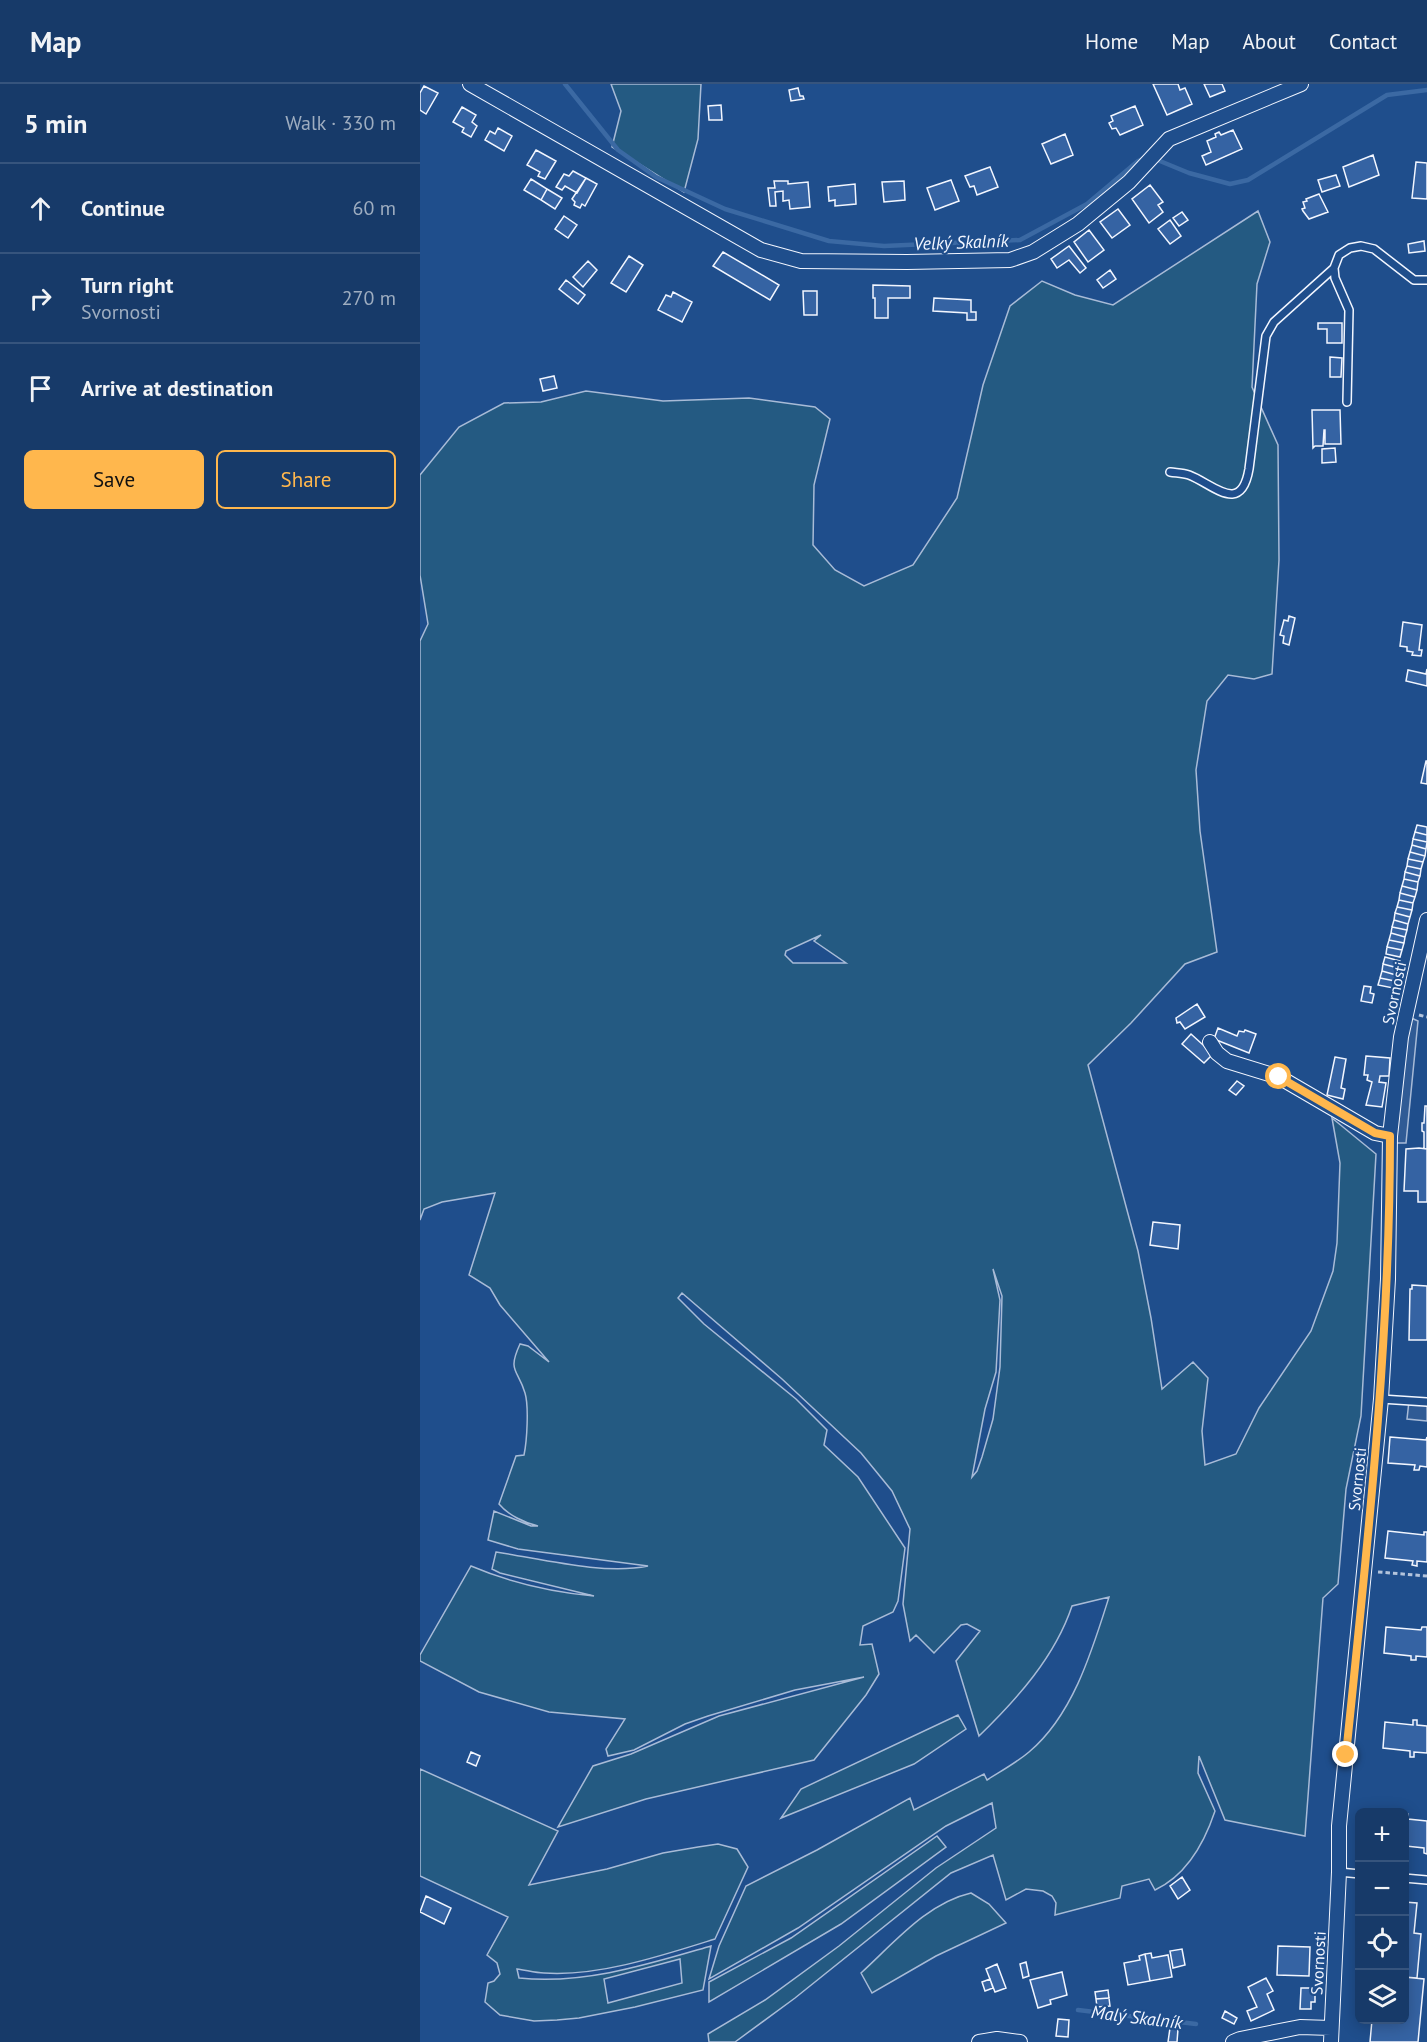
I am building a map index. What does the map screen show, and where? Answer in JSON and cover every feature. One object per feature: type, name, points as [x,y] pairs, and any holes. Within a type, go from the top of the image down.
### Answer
[{"type":"street","points":[[470,84],[761,250],[801,261],[907,262],[1010,260],[1033,252],[1078,224],[1124,188],[1166,141],[1301,84]]},
{"type":"street","name":"Svornosti","points":[[1331,2035],[1339,1826],[1381,1399],[1388,1280],[1390,1136],[1401,1037],[1427,921]]},
{"type":"street","points":[[1210,1042],[1217,1053],[1227,1061],[1279,1077],[1375,1133],[1390,1136]]},
{"type":"street","points":[[1233,2042],[1300,2027],[1331,2035]]},
{"type":"street","points":[[979,2042],[997,2039],[1020,2042]]},
{"type":"lane","points":[[1347,402],[1349,310],[1335,278],[1334,268],[1339,255],[1350,248],[1361,246],[1374,249],[1414,280],[1427,280]]},
{"type":"lane","points":[[1170,472],[1190,476],[1223,493],[1242,490],[1247,483],[1264,345],[1269,330],[1334,268]]},
{"type":"lane","points":[[1381,1399],[1427,1402]]},
{"type":"lane","points":[[1339,1872],[1355,1874]]},
{"type":"lane","points":[[1409,1878],[1427,1880]]},
{"type":"path","points":[[1373,1571],[1427,1576]]},
{"type":"shaded area","points":[[611,84],[701,84],[698,139],[684,192],[612,147],[621,111]]},
{"type":"shaded area","points":[[1258,211],[1270,242],[1257,284],[1252,387],[1278,445],[1279,560],[1272,674],[1254,679],[1228,675],[1207,701],[1196,770],[1200,831],[1217,952],[1185,964],[1131,1023],[1088,1065],[1138,1251],[1162,1389],[1193,1362],[1208,1378],[1202,1431],[1205,1465],[1236,1454],[1259,1408],[1311,1331],[1333,1271],[1337,1243],[1340,1163],[1332,1118],[1376,1154],[1361,1416],[1346,1489],[1338,1584],[1323,1598],[1305,1836],[1225,1820],[1199,1756],[1198,1773],[1215,1811],[1200,1847],[1185,1867],[1166,1884],[1155,1890],[1149,1879],[1122,1886],[1120,1898],[1055,1915],[1056,1903],[1052,1896],[1043,1891],[1026,1889],[1006,1900],[993,1855],[951,1873],[795,1998],[735,2042],[709,2042],[708,2034],[765,2000],[839,1946],[936,1868],[996,1828],[992,1803],[946,1826],[798,1928],[709,1979],[719,1946],[746,1886],[817,1850],[910,1798],[914,1810],[984,1774],[987,1780],[1024,1756],[1058,1720],[1069,1701],[1088,1660],[1109,1597],[1072,1606],[1056,1643],[1045,1660],[1021,1692],[979,1736],[956,1661],[980,1631],[967,1624],[961,1625],[934,1653],[916,1635],[910,1641],[903,1604],[910,1529],[892,1491],[861,1453],[782,1379],[682,1293],[678,1298],[704,1324],[796,1399],[827,1430],[824,1445],[858,1477],[905,1548],[898,1601],[893,1612],[863,1626],[860,1645],[872,1644],[879,1674],[866,1695],[814,1760],[646,1799],[558,1827],[593,1766],[631,1754],[719,1716],[864,1677],[795,1690],[708,1716],[685,1724],[634,1750],[608,1756],[606,1749],[625,1719],[549,1712],[479,1692],[420,1661],[420,1655],[471,1566],[531,1586],[594,1596],[500,1573],[492,1569],[496,1552],[612,1569],[648,1566],[518,1549],[488,1540],[494,1511],[531,1526],[538,1526],[517,1518],[499,1504],[516,1456],[524,1455],[525,1449],[527,1406],[525,1393],[514,1365],[520,1344],[528,1346],[549,1362],[500,1305],[490,1288],[469,1275],[495,1193],[442,1202],[424,1209],[420,1220],[420,641],[428,624],[420,575],[420,475],[459,427],[504,403],[541,402],[586,391],[663,401],[749,398],[815,407],[830,419],[814,485],[813,545],[835,570],[864,586],[913,565],[957,498],[983,385],[1010,306],[1042,281],[1075,295],[1113,305]],"holes":[[[821,935],[814,941],[846,963],[793,963],[785,955],[786,951]],[[993,1269],[1002,1296],[1000,1367],[993,1419],[977,1471],[972,1477],[985,1409],[996,1372],[1000,1300]]]},
{"type":"shaded area","points":[[1405,1015],[1418,1021],[1406,1143],[1390,1143]]},
{"type":"shaded area","points":[[1409,1401],[1427,1402],[1427,1421],[1407,1419]]},
{"type":"shaded area","points":[[958,1715],[966,1729],[914,1764],[781,1818],[801,1789]]},
{"type":"shaded area","points":[[420,1769],[558,1831],[529,1885],[607,1869],[663,1853],[718,1844],[737,1849],[748,1867],[715,1939],[631,1964],[586,1972],[537,1973],[517,1969],[519,1978],[592,1976],[640,1966],[711,1946],[703,1990],[579,2018],[534,2021],[500,2015],[485,2002],[488,1983],[494,1981],[500,1974],[497,1963],[487,1955],[508,1917],[420,1876]],"holes":[[[680,1959],[682,1983],[608,2003],[604,1979]]]},
{"type":"shaded area","points":[[937,1836],[946,1847],[841,1924],[709,2002],[709,1982],[791,1938]]},
{"type":"shaded area","points":[[971,1893],[989,1904],[1006,1923],[936,1956],[872,1993],[861,1973],[912,1925],[940,1906]]},
{"type":"building","points":[[1153,84],[1178,84],[1180,90],[1185,88],[1192,104],[1167,115]]},
{"type":"building","points":[[1204,84],[1222,84],[1225,91],[1210,97]]},
{"type":"building","points":[[424,86],[438,93],[426,114],[420,110],[420,93]]},
{"type":"building","points":[[798,88],[800,96],[804,99],[791,101],[789,90]]},
{"type":"building","points":[[721,105],[722,120],[709,120],[708,106]]},
{"type":"building","points":[[1135,106],[1143,125],[1120,135],[1116,128],[1112,129],[1109,123],[1113,121],[1111,116]]},
{"type":"building","points":[[462,107],[476,115],[472,122],[477,126],[471,137],[462,132],[464,128],[453,122]]},
{"type":"building","points":[[498,128],[512,136],[504,151],[485,140],[490,131],[495,134]]},
{"type":"building","points":[[1233,130],[1242,149],[1206,165],[1202,156],[1211,152],[1207,141],[1216,137],[1215,134],[1219,132],[1221,135]]},
{"type":"building","points":[[1065,134],[1073,155],[1051,164],[1042,144]]},
{"type":"building","points":[[536,150],[556,161],[545,179],[538,176],[540,172],[527,165]]},
{"type":"building","points":[[1373,155],[1379,175],[1349,187],[1343,167]]},
{"type":"building","points":[[1416,162],[1427,163],[1427,199],[1412,198]]},
{"type":"building","points":[[990,167],[998,187],[977,195],[974,186],[970,187],[965,176]]},
{"type":"building","points":[[573,171],[586,178],[577,193],[565,186],[562,190],[556,187],[564,174],[569,176]]},
{"type":"building","points":[[1336,175],[1340,186],[1322,192],[1318,180]]},
{"type":"building","points":[[586,178],[597,184],[585,206],[582,204],[580,208],[574,205],[575,202],[572,199]]},
{"type":"building","points":[[531,179],[547,189],[541,200],[524,190]]},
{"type":"building","points":[[951,180],[959,201],[935,210],[927,188]]},
{"type":"building","points":[[774,181],[788,181],[788,184],[808,182],[810,207],[790,209],[789,200],[783,201],[783,191],[775,192],[776,206],[770,206],[768,188],[775,188]]},
{"type":"building","points":[[904,181],[905,200],[884,202],[882,182]]},
{"type":"building","points":[[855,184],[856,204],[835,206],[835,200],[829,201],[828,187]]},
{"type":"building","points":[[1150,185],[1163,202],[1158,205],[1163,212],[1149,223],[1132,199]]},
{"type":"building","points":[[547,189],[562,198],[555,209],[541,200]]},
{"type":"building","points":[[1319,194],[1328,212],[1309,219],[1302,209],[1305,208],[1303,202]]},
{"type":"building","points":[[1118,209],[1130,225],[1112,238],[1100,222]]},
{"type":"building","points":[[1182,212],[1188,220],[1179,226],[1173,218]]},
{"type":"building","points":[[564,216],[577,225],[568,238],[555,229]]},
{"type":"building","points":[[1170,220],[1181,236],[1170,244],[1158,229]]},
{"type":"building","points":[[1089,230],[1104,250],[1088,262],[1074,242]]},
{"type":"building","points":[[1424,241],[1425,251],[1409,253],[1408,244]]},
{"type":"building","points":[[1069,246],[1086,268],[1080,273],[1069,260],[1057,268],[1051,259]]},
{"type":"building","points":[[723,252],[779,285],[770,300],[713,266]]},
{"type":"building","points":[[629,256],[643,265],[626,292],[611,283]]},
{"type":"building","points":[[588,261],[597,270],[583,287],[573,277]]},
{"type":"building","points":[[1110,270],[1116,279],[1103,288],[1097,280]]},
{"type":"building","points":[[566,280],[585,295],[578,304],[559,289]]},
{"type":"building","points":[[873,285],[910,286],[910,298],[888,298],[888,318],[875,318]]},
{"type":"building","points":[[803,291],[817,291],[817,315],[804,315]]},
{"type":"building","points":[[673,292],[692,302],[682,322],[658,310],[666,295],[671,297]]},
{"type":"building","points":[[934,298],[971,300],[971,312],[976,312],[976,320],[967,320],[967,313],[933,311]]},
{"type":"building","points":[[1318,323],[1342,323],[1342,343],[1327,343],[1327,329],[1318,329]]},
{"type":"building","points":[[1330,357],[1342,358],[1341,377],[1330,377]]},
{"type":"building","points":[[554,376],[557,388],[543,391],[540,379]]},
{"type":"building","points":[[1312,410],[1340,410],[1341,444],[1325,444],[1324,430],[1323,446],[1313,448]]},
{"type":"building","points":[[1335,448],[1336,462],[1322,463],[1322,449]]},
{"type":"building","points":[[1289,616],[1295,618],[1289,645],[1283,643],[1284,636],[1280,635],[1284,620],[1288,621]]},
{"type":"building","points":[[1403,622],[1422,625],[1419,650],[1422,650],[1421,656],[1412,655],[1413,652],[1407,651],[1407,647],[1400,646]]},
{"type":"building","points":[[1427,669],[1427,686],[1406,681],[1408,670],[1426,674]]},
{"type":"building","points":[[1427,761],[1427,784],[1421,783]]},
{"type":"building","points":[[1417,825],[1427,827],[1427,835],[1415,832]]},
{"type":"building","points":[[1415,832],[1427,835],[1427,842],[1413,839]]},
{"type":"building","points":[[1413,839],[1427,842],[1426,849],[1412,845]]},
{"type":"building","points":[[1412,845],[1426,849],[1425,856],[1410,852]]},
{"type":"building","points":[[1410,852],[1425,856],[1423,862],[1408,859]]},
{"type":"building","points":[[1408,859],[1423,862],[1421,869],[1407,866]]},
{"type":"building","points":[[1407,866],[1421,869],[1420,876],[1405,872]]},
{"type":"building","points":[[1405,872],[1420,876],[1418,882],[1404,879]]},
{"type":"building","points":[[1404,879],[1418,882],[1417,890],[1402,886]]},
{"type":"building","points":[[1402,886],[1417,890],[1415,897],[1400,893]]},
{"type":"building","points":[[1400,893],[1415,897],[1413,903],[1399,900]]},
{"type":"building","points":[[1399,900],[1413,903],[1412,910],[1397,907]]},
{"type":"building","points":[[1397,907],[1412,910],[1410,917],[1395,913]]},
{"type":"building","points":[[1395,913],[1410,917],[1408,924],[1394,920]]},
{"type":"building","points":[[1394,920],[1408,924],[1407,930],[1392,927]]},
{"type":"building","points":[[1392,927],[1407,930],[1405,937],[1391,933]]},
{"type":"building","points":[[1391,933],[1405,937],[1404,943],[1389,940]]},
{"type":"building","points":[[1389,940],[1404,943],[1402,950],[1387,947]]},
{"type":"building","points":[[1387,947],[1402,950],[1400,957],[1386,954]]},
{"type":"building","points":[[1385,957],[1400,961],[1398,968],[1383,964]]},
{"type":"building","points":[[1383,964],[1398,968],[1396,975],[1382,971]]},
{"type":"building","points":[[1382,971],[1396,975],[1395,981],[1380,978]]},
{"type":"building","points":[[1380,978],[1395,981],[1393,988],[1378,985]]},
{"type":"building","points":[[1364,986],[1371,987],[1370,993],[1374,994],[1372,1003],[1361,1001]]},
{"type":"building","points":[[1197,1004],[1205,1017],[1185,1029],[1180,1022],[1177,1023],[1176,1018]]},
{"type":"building","points":[[1218,1028],[1237,1036],[1239,1031],[1244,1032],[1245,1030],[1256,1034],[1249,1053],[1214,1039]]},
{"type":"building","points":[[1191,1034],[1213,1054],[1204,1063],[1182,1044]]},
{"type":"building","points":[[1366,1056],[1390,1058],[1389,1076],[1380,1076],[1379,1082],[1386,1083],[1382,1107],[1366,1105],[1372,1082],[1367,1080],[1368,1075],[1364,1075]]},
{"type":"building","points":[[1335,1057],[1346,1059],[1341,1088],[1345,1089],[1343,1099],[1327,1095]]},
{"type":"building","points":[[1237,1081],[1244,1086],[1236,1095],[1229,1090]]},
{"type":"building","points":[[1425,1106],[1427,1106],[1427,1149],[1424,1149],[1424,1132],[1422,1131]]},
{"type":"building","points":[[1406,1149],[1427,1149],[1427,1202],[1418,1202],[1418,1191],[1404,1191]]},
{"type":"building","points":[[1153,1222],[1180,1225],[1178,1249],[1150,1245]]},
{"type":"building","points":[[1412,1285],[1427,1286],[1427,1340],[1409,1340]]},
{"type":"building","points":[[1390,1437],[1426,1440],[1427,1437],[1427,1467],[1420,1466],[1419,1470],[1414,1470],[1415,1465],[1388,1463]]},
{"type":"building","points":[[1388,1531],[1424,1535],[1424,1532],[1427,1532],[1427,1562],[1417,1561],[1417,1566],[1412,1565],[1413,1561],[1385,1558]]},
{"type":"building","points":[[1386,1627],[1421,1630],[1422,1627],[1427,1627],[1427,1657],[1416,1656],[1416,1660],[1411,1660],[1411,1656],[1384,1653]]},
{"type":"building","points":[[1413,1720],[1417,1720],[1417,1725],[1427,1726],[1427,1753],[1414,1752],[1414,1757],[1410,1757],[1410,1751],[1383,1748],[1385,1722],[1413,1725]]},
{"type":"building","points":[[471,1752],[480,1756],[476,1766],[467,1762]]},
{"type":"building","points":[[1409,1819],[1427,1821],[1427,1854],[1424,1853],[1424,1848],[1409,1846]]},
{"type":"building","points":[[1182,1877],[1190,1890],[1178,1899],[1170,1886]]},
{"type":"building","points":[[426,1896],[451,1908],[444,1924],[420,1912]]},
{"type":"building","points":[[1409,1902],[1417,1903],[1414,1933],[1421,1934],[1417,1978],[1409,1977]]},
{"type":"building","points":[[1278,1946],[1310,1947],[1309,1976],[1277,1975]]},
{"type":"building","points":[[1182,1949],[1185,1965],[1173,1968],[1170,1951]]},
{"type":"building","points":[[1151,1953],[1152,1958],[1168,1955],[1172,1977],[1150,1981],[1145,1954]]},
{"type":"building","points":[[1145,1954],[1150,1981],[1128,1985],[1124,1963],[1140,1960],[1139,1956]]},
{"type":"building","points":[[1026,1962],[1029,1976],[1023,1978],[1020,1964]]},
{"type":"building","points":[[997,1964],[1006,1988],[995,1992],[986,1969]]},
{"type":"building","points":[[1062,1972],[1067,1995],[1050,2000],[1051,2004],[1038,2008],[1030,1980]]},
{"type":"building","points":[[1266,1978],[1273,1991],[1267,1994],[1274,2010],[1251,2021],[1247,2011],[1257,2007],[1248,1987]]},
{"type":"building","points":[[1409,1978],[1424,1979],[1418,2042],[1370,2042],[1372,2024],[1409,2024]]},
{"type":"building","points":[[990,1979],[993,1988],[985,1991],[982,1982]]},
{"type":"building","points":[[1301,1988],[1315,1988],[1315,2002],[1311,2002],[1311,2009],[1300,2009]]},
{"type":"building","points":[[1108,1990],[1109,1998],[1096,1999],[1095,1992]]},
{"type":"building","points":[[1109,1998],[1110,2006],[1097,2007],[1096,1999]]},
{"type":"building","points":[[1225,2011],[1237,2018],[1234,2024],[1222,2018]]},
{"type":"building","points":[[1058,2019],[1069,2020],[1068,2037],[1056,2036]]},
{"type":"building","points":[[1170,2028],[1178,2029],[1177,2042],[1168,2042]]},
{"type":"waterway","name":"Velký Skalník","points":[[565,84],[618,150],[656,177],[725,209],[829,241],[884,246],[1020,240],[1087,204],[1138,161],[1147,157]]},
{"type":"waterway","name":"Velký Skalník","points":[[1155,159],[1189,173],[1230,184],[1248,180],[1387,95],[1427,90]]},
{"type":"waterway","name":"Malý Skalník","points":[[1078,2010],[1196,2024]]},
{"type":"route","points":[[1279,1077],[1309,1092],[1375,1133],[1390,1136],[1388,1280],[1381,1399],[1346,1755]]}]
